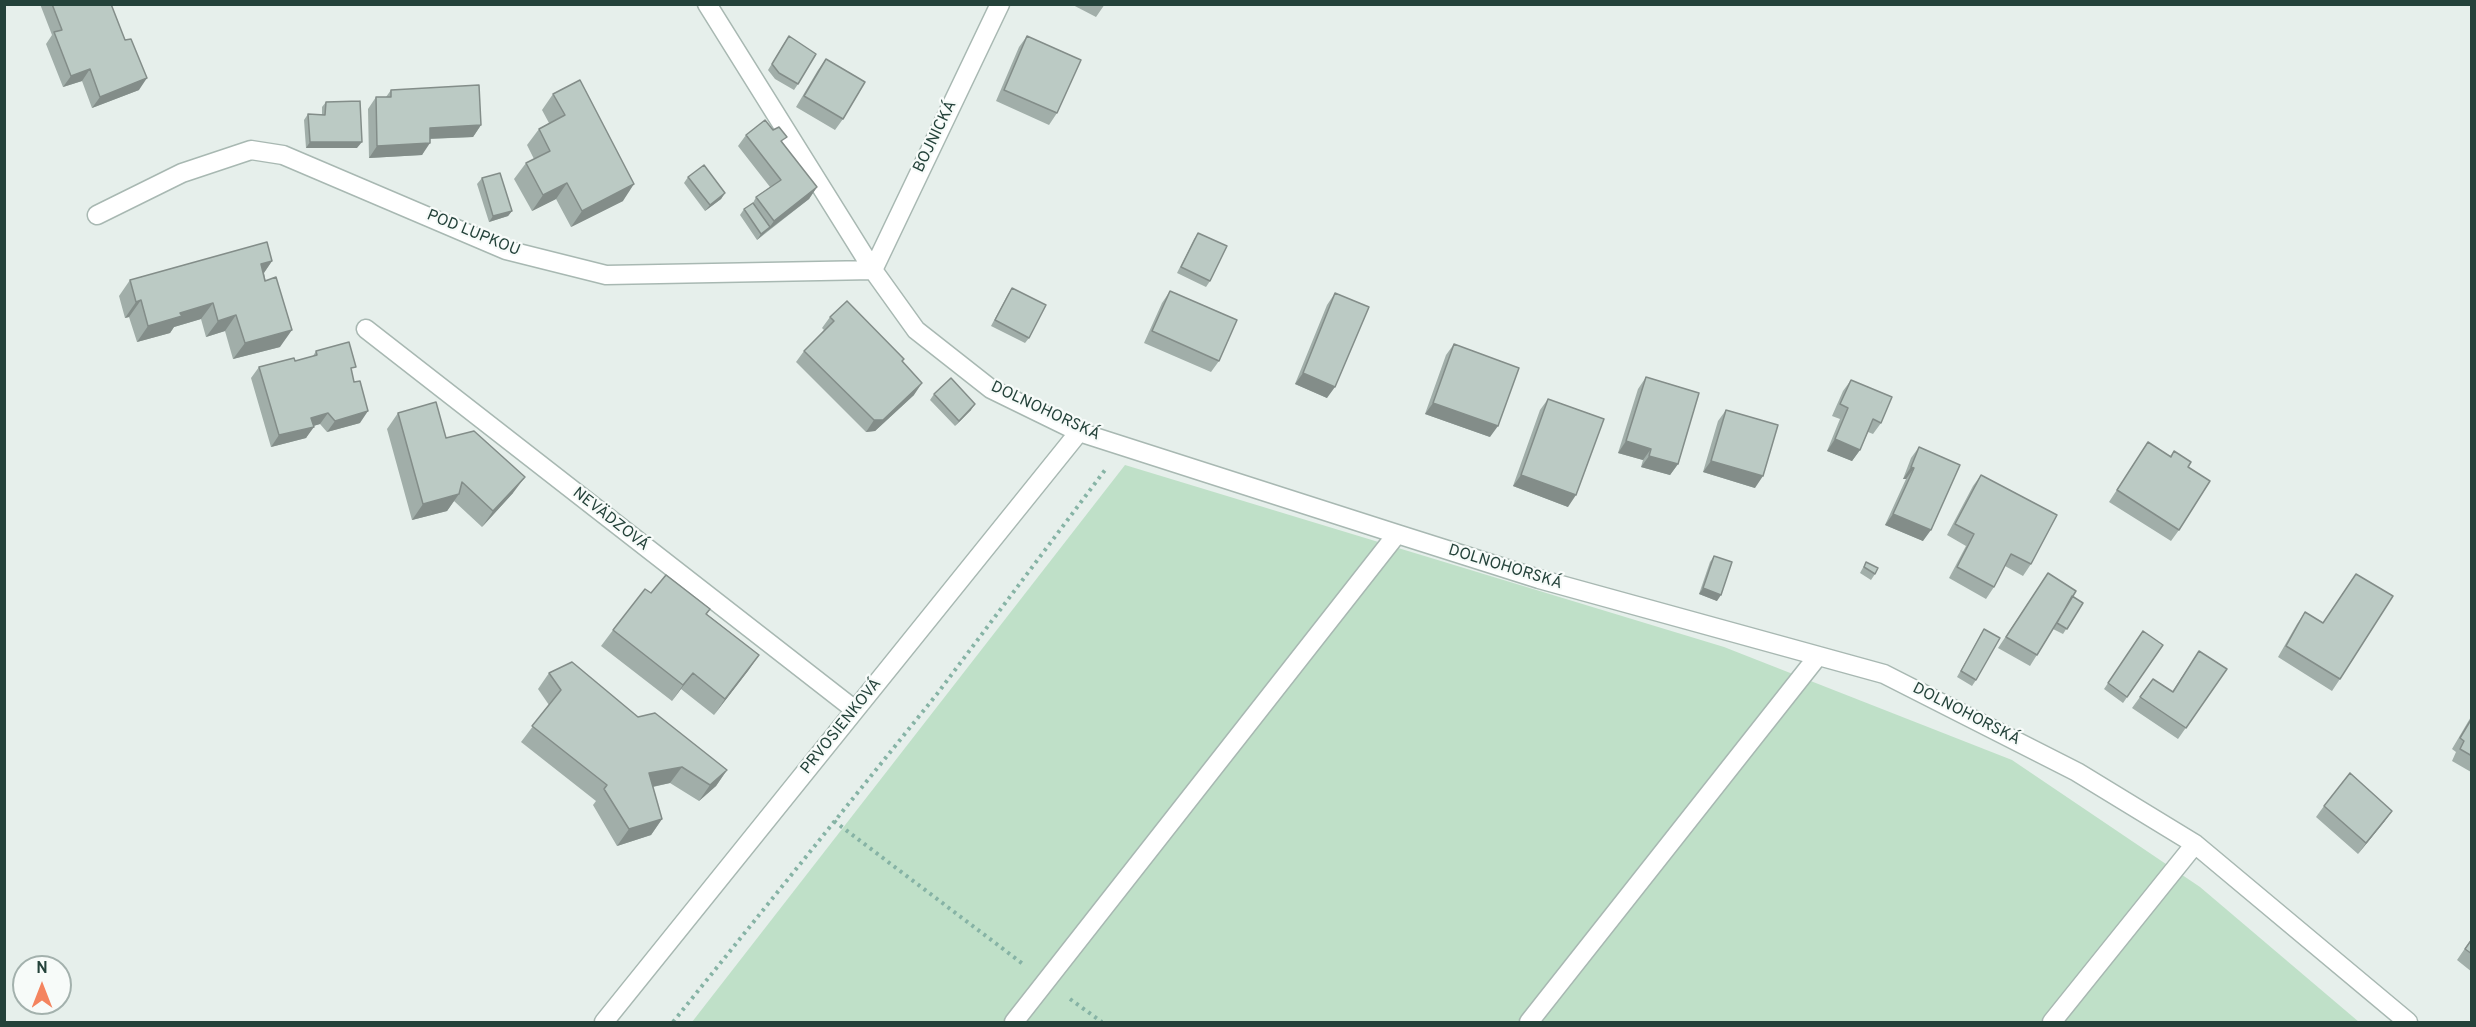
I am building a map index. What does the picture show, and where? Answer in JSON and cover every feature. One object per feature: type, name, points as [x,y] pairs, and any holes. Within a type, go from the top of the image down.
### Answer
[{"type":"street","name":"DOLNOHORSKÁ","points":[[707,4],[873,270],[916,330],[991,389],[1079,432],[1397,534],[1539,579],[1884,674],[2077,772],[2194,844],[2408,1023]]},
{"type":"street","name":"BOJNICKÁ","points":[[873,270],[1000,4]]},
{"type":"street","name":"POD LUPKOU","points":[[97,215],[182,173],[251,150],[283,155],[506,250],[606,275],[873,270]]},
{"type":"street","name":"NEVÄDZOVÁ","points":[[366,329],[855,710]]},
{"type":"street","name":"PRVOSIENKOVÁ","points":[[604,1023],[1079,432]]},
{"type":"street","points":[[1014,1023],[1397,534]]},
{"type":"street","points":[[1529,1023],[1818,656]]},
{"type":"street","points":[[2052,1023],[2194,844]]},
{"type":"path","points":[[673,1023],[937,694],[1122,446]]},
{"type":"path","points":[[834,821],[1102,1023]]},
{"type":"green space","points":[[1125,465],[1724,647],[2012,760],[2200,887],[2359,1022],[692,1022]]},
{"type":"building","points":[[52,4],[111,4],[125,40],[131,39],[147,78],[100,97],[90,69],[71,76],[54,32],[62,30]]},
{"type":"building","points":[[789,36],[816,54],[798,84],[779,73],[772,64]]},
{"type":"building","points":[[1027,36],[1081,60],[1057,113],[1004,90]]},
{"type":"building","points":[[826,59],[865,82],[843,119],[804,96]]},
{"type":"building","points":[[580,80],[634,184],[582,211],[567,183],[543,195],[526,163],[550,151],[539,129],[565,115],[553,94]]},
{"type":"building","points":[[479,85],[481,125],[430,128],[430,143],[377,146],[376,97],[391,97],[391,90]]},
{"type":"building","points":[[360,101],[362,142],[310,142],[308,114],[325,115],[326,102]]},
{"type":"building","points":[[765,120],[773,130],[779,127],[787,137],[781,141],[817,187],[774,221],[756,197],[781,180],[746,135]]},
{"type":"building","points":[[704,165],[725,193],[710,205],[688,177]]},
{"type":"building","points":[[500,173],[512,211],[493,216],[482,178]]},
{"type":"building","points":[[753,203],[770,227],[761,234],[744,209]]},
{"type":"building","points":[[1198,233],[1227,246],[1210,281],[1181,267]]},
{"type":"building","points":[[267,242],[272,261],[261,264],[265,281],[276,277],[292,330],[245,343],[236,315],[218,321],[213,303],[180,313],[182,316],[148,326],[141,300],[136,302],[130,280]]},
{"type":"building","points":[[1012,288],[1046,305],[1029,338],[995,320]]},
{"type":"building","points":[[1170,291],[1237,320],[1219,361],[1152,331]]},
{"type":"building","points":[[1335,293],[1369,307],[1335,387],[1303,373]]},
{"type":"building","points":[[847,301],[904,359],[902,361],[922,383],[883,420],[874,420],[804,351],[834,321],[830,317]]},
{"type":"building","points":[[349,342],[356,367],[351,368],[354,382],[360,381],[368,411],[335,421],[328,413],[311,418],[314,427],[279,435],[259,367],[317,355],[316,351]]},
{"type":"building","points":[[1454,344],[1519,368],[1498,426],[1433,403]]},
{"type":"building","points":[[1646,377],[1699,393],[1678,464],[1649,456],[1651,449],[1626,441]]},
{"type":"building","points":[[951,378],[975,404],[959,421],[934,394]]},
{"type":"building","points":[[1851,380],[1892,397],[1881,423],[1873,419],[1860,450],[1835,439],[1848,408],[1840,404]]},
{"type":"building","points":[[1548,399],[1604,419],[1576,495],[1521,475]]},
{"type":"building","points":[[436,402],[446,438],[474,431],[525,477],[493,511],[462,482],[459,494],[423,504],[398,413]]},
{"type":"building","points":[[1726,410],[1778,425],[1763,476],[1711,461]]},
{"type":"building","points":[[2148,442],[2171,457],[2174,451],[2191,462],[2188,467],[2210,481],[2179,530],[2117,490]]},
{"type":"building","points":[[1919,447],[1960,465],[1931,530],[1893,514],[1914,468],[1911,467]]},
{"type":"building","points":[[1981,475],[2057,515],[2031,564],[2011,554],[1994,587],[1957,567],[1974,534],[1955,524]]},
{"type":"building","points":[[1714,556],[1732,562],[1721,595],[1703,588]]},
{"type":"building","points":[[1866,562],[1878,568],[1875,574],[1864,567]]},
{"type":"building","points":[[2048,573],[2076,591],[2037,655],[2006,637]]},
{"type":"building","points":[[2356,574],[2393,596],[2340,679],[2286,646],[2305,612],[2323,623]]},
{"type":"building","points":[[666,575],[710,609],[706,614],[759,655],[725,699],[693,673],[683,685],[613,630],[645,589],[651,593]]},
{"type":"building","points":[[2072,596],[2083,603],[2067,629],[2057,623]]},
{"type":"building","points":[[1984,629],[2000,638],[1976,680],[1961,671]]},
{"type":"building","points":[[2143,631],[2163,645],[2127,697],[2108,683]]},
{"type":"building","points":[[2199,651],[2227,669],[2186,728],[2140,697],[2153,679],[2173,692]]},
{"type":"building","points":[[572,662],[638,717],[655,713],[727,770],[710,785],[682,767],[649,773],[662,819],[629,829],[604,789],[607,785],[532,726],[561,690],[549,673]]},
{"type":"building","points":[[2472,718],[2472,756],[2460,749],[2464,741],[2460,738]]},
{"type":"building","points":[[2350,773],[2392,811],[2366,843],[2324,806]]},
{"type":"building","points":[[2472,939],[2472,954],[2465,949]]}]
